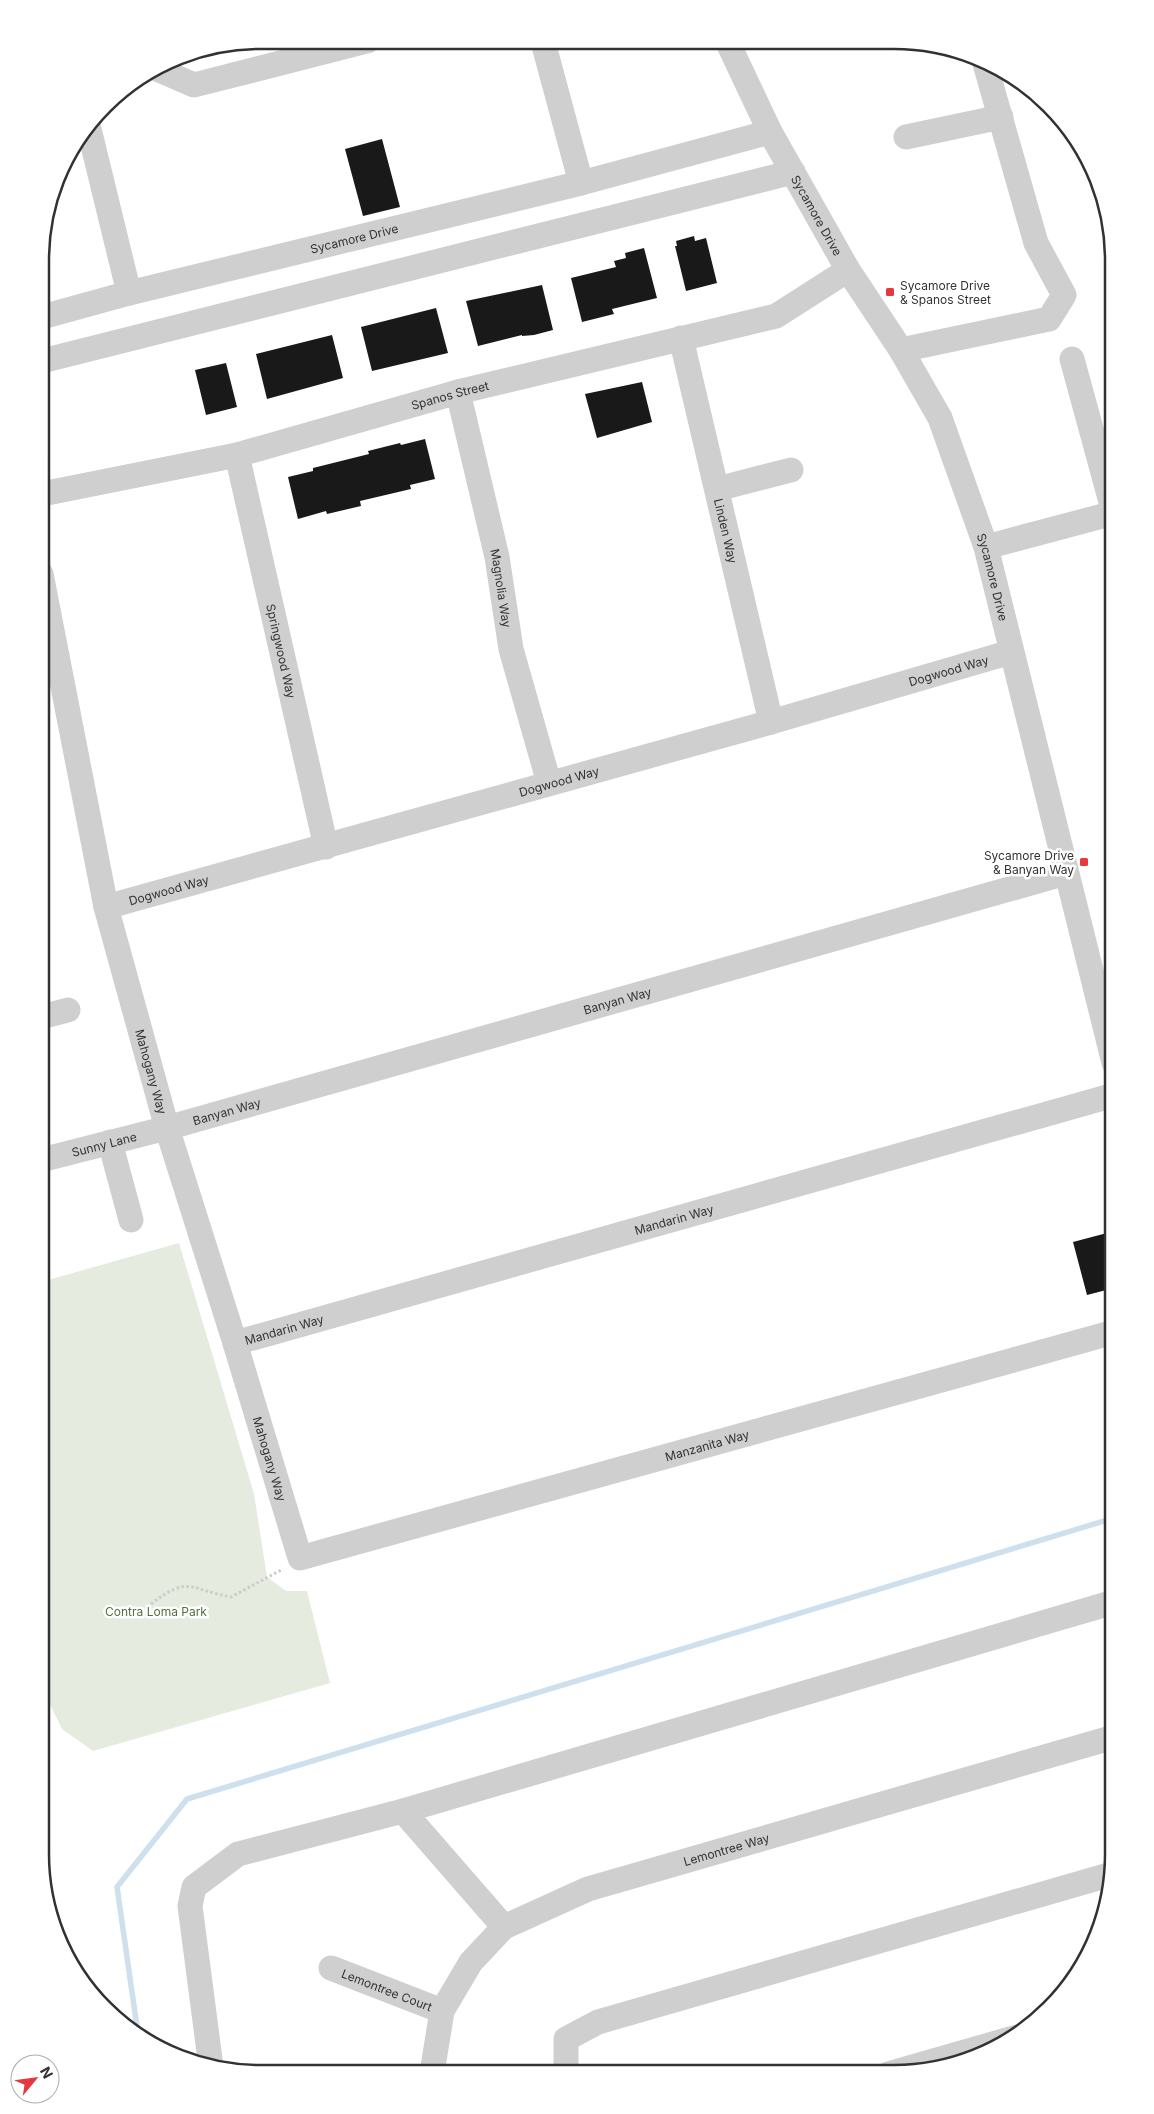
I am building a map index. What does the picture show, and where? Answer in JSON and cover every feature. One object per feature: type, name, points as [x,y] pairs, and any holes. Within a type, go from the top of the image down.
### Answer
[{"type":"street","points":[[164,72],[194,85],[335,49]]},
{"type":"street","points":[[545,49],[581,183]]},
{"type":"street","name":"Sycamore Drive","points":[[731,49],[770,132],[848,270],[901,350],[940,418],[986,547],[1105,1027]]},
{"type":"street","points":[[901,350],[1049,319],[1064,295],[1036,243],[987,71]]},
{"type":"street","points":[[906,137],[1001,117]]},
{"type":"street","name":"Sycamore Drive","points":[[49,315],[129,293],[581,183],[770,132]]},
{"type":"street","points":[[90,134],[129,293]]},
{"type":"street","points":[[49,359],[793,172]]},
{"type":"street","name":"Spanos Street","points":[[49,493],[238,455],[458,392],[776,316],[848,270]]},
{"type":"street","name":"Linden Way","points":[[681,338],[771,722]]},
{"type":"street","points":[[1072,359],[1105,480]]},
{"type":"street","name":"Magnolia Way","points":[[458,392],[497,557],[511,649],[549,783]]},
{"type":"street","name":"Springwood Way","points":[[238,455],[326,847]]},
{"type":"street","points":[[717,489],[791,470]]},
{"type":"street","points":[[986,547],[1105,515]]},
{"type":"street","name":"Mahogany Way","points":[[49,610],[106,907],[166,1128],[235,1343],[300,1558]]},
{"type":"street","name":"Dogwood Way","points":[[106,907],[771,722],[1011,652]]},
{"type":"street","name":"Banyan Way","points":[[166,1128],[1066,873]]},
{"type":"street","points":[[49,1015],[68,1010]]},
{"type":"street","name":"Mandarin Way","points":[[235,1343],[1105,1098]]},
{"type":"street","name":"Sunny Lane","points":[[49,1158],[166,1128]]},
{"type":"street","points":[[110,1142],[131,1220]]},
{"type":"street","name":"Manzanita Way","points":[[300,1558],[1105,1334]]},
{"type":"street","points":[[210,2059],[190,1906],[194,1886],[238,1854],[403,1811],[1105,1605]]},
{"type":"street","name":"Lemontree Way","points":[[433,2065],[442,2011],[471,1962],[504,1927],[588,1889],[1105,1740]]},
{"type":"street","points":[[403,1811],[504,1927]]},
{"type":"street","points":[[566,2065],[566,2039],[598,2022],[1104,1876]]},
{"type":"street","name":"Lemontree Court","points":[[331,1968],[442,2011]]},
{"type":"street","points":[[929,2062],[978,2047]]},
{"type":"path","points":[[151,1604],[166,1593],[183,1585],[231,1597],[300,1558]]},
{"type":"green space","name":"Contra Loma Park","points":[[179,1243],[254,1494],[267,1577],[286,1591],[307,1591],[330,1683],[93,1751],[62,1729],[49,1702],[49,1280]]},
{"type":"building","points":[[382,139],[400,207],[363,216],[345,149]]},
{"type":"building","points":[[694,236],[695,241],[706,238],[717,283],[686,291],[675,246],[677,246],[676,241]]},
{"type":"building","points":[[644,248],[657,298],[612,309],[614,314],[582,322],[571,278],[616,267],[614,261],[626,258],[625,253]]},
{"type":"building","points":[[542,285],[553,330],[534,335],[522,335],[478,346],[466,301]]},
{"type":"building","points":[[436,308],[448,353],[372,371],[361,327]]},
{"type":"building","points":[[332,335],[343,378],[267,399],[256,354]]},
{"type":"building","points":[[226,363],[237,407],[206,415],[195,370]]},
{"type":"building","points":[[642,382],[652,422],[597,438],[585,394]]},
{"type":"building","points":[[425,439],[435,479],[410,485],[411,489],[360,501],[361,506],[327,514],[326,511],[298,519],[288,477],[313,471],[313,468],[369,454],[368,451]]},
{"type":"building","points":[[1105,1234],[1105,1290],[1087,1295],[1073,1242]]},
{"type":"waterway","points":[[137,2026],[117,1887],[187,1799],[1105,1521]]},
{"type":"place","name":"Sycamore Drive & Spanos Street","points":[[890,292]]},
{"type":"place","name":"Sycamore Drive & Banyan Way","points":[[1084,862]]}]
